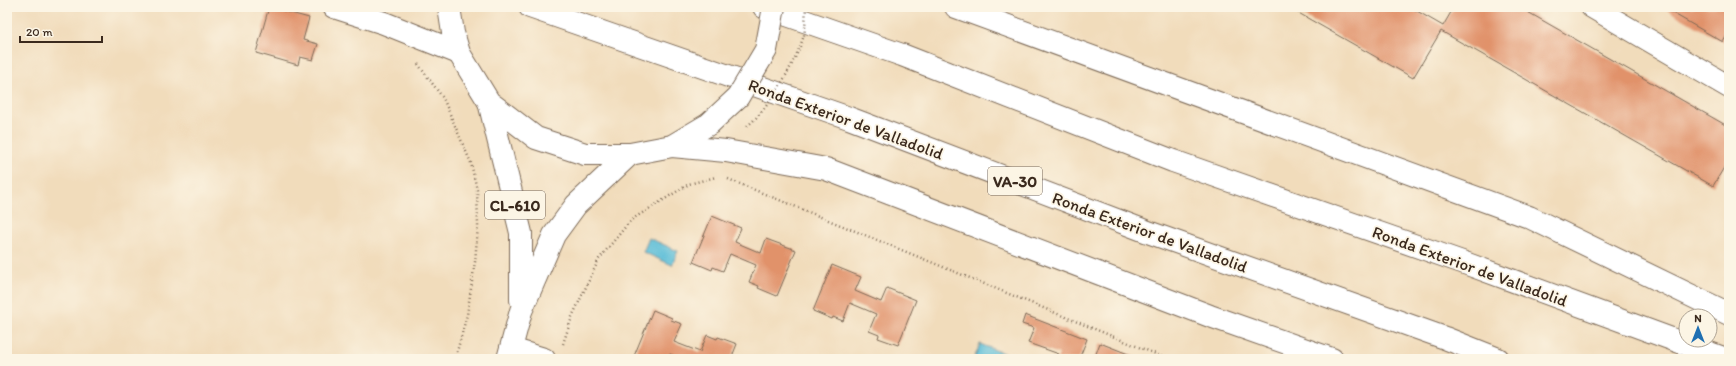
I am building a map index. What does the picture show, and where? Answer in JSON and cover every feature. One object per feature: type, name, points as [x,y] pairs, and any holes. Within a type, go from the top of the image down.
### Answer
[{"type":"main road","points":[[334,7],[384,23],[459,53]]},
{"type":"main road","points":[[449,7],[453,32],[459,53],[489,102],[536,138],[585,154],[630,154],[672,146],[726,151],[826,169],[1210,316],[1332,359]]},
{"type":"main road","name":"Ronda Exterior de Valladolid","points":[[530,7],[849,118],[1148,232],[1445,338],[1498,359]]},
{"type":"main road","name":"Ronda Exterior de Valladolid","points":[[764,7],[902,55],[1173,161],[1462,262],[1726,359]]},
{"type":"main road","points":[[672,146],[708,124],[738,97],[766,50],[774,7]]},
{"type":"main road","points":[[956,7],[1530,217],[1729,314]]},
{"type":"main road","points":[[1592,7],[1728,83]]},
{"type":"main road","name":"CL-610","points":[[489,102],[521,233],[521,311]]},
{"type":"main road","name":"CL-610","points":[[510,354],[521,311],[554,235],[576,205],[630,154]]},
{"type":"main road","points":[[510,354],[544,359]]},
{"type":"path","points":[[416,36],[415,61],[443,98],[471,163],[477,190],[478,226],[475,262],[466,314],[455,359]]},
{"type":"path","points":[[563,345],[572,317],[599,259],[632,220],[689,184],[720,176]]},
{"type":"path","points":[[727,179],[1168,359]]},
{"type":"water","points":[[649,238],[678,251],[672,265],[643,252]]},
{"type":"water","points":[[980,344],[1016,358],[974,359]]},
{"type":"building","points":[[269,7],[309,18],[303,40],[318,44],[313,60],[300,57],[298,65],[256,53]]},
{"type":"building","points":[[1297,7],[1410,7],[1443,26],[1454,7],[1519,7],[1729,127],[1729,159],[1713,186],[1441,31],[1413,78],[1295,11]]},
{"type":"building","points":[[1662,7],[1727,7],[1729,8],[1729,32],[1723,42]]},
{"type":"building","points":[[712,216],[741,228],[735,242],[761,253],[766,239],[796,250],[777,296],[758,288],[759,286],[749,282],[756,265],[730,254],[723,271],[713,267],[712,270],[693,262]]},
{"type":"building","points":[[832,265],[861,277],[855,291],[881,302],[887,288],[916,300],[898,345],[878,338],[879,335],[869,331],[876,314],[850,303],[843,321],[833,317],[832,319],[813,311]]},
{"type":"building","points":[[653,310],[682,324],[674,342],[700,352],[707,335],[717,339],[718,337],[737,344],[731,359],[683,359],[670,354],[667,359],[641,359],[634,356]]},
{"type":"building","points":[[1025,315],[1087,339],[1079,359],[1057,359],[1059,354],[1028,343],[1034,328],[1022,324]]},
{"type":"building","points":[[1100,343],[1141,359],[1094,359]]}]
